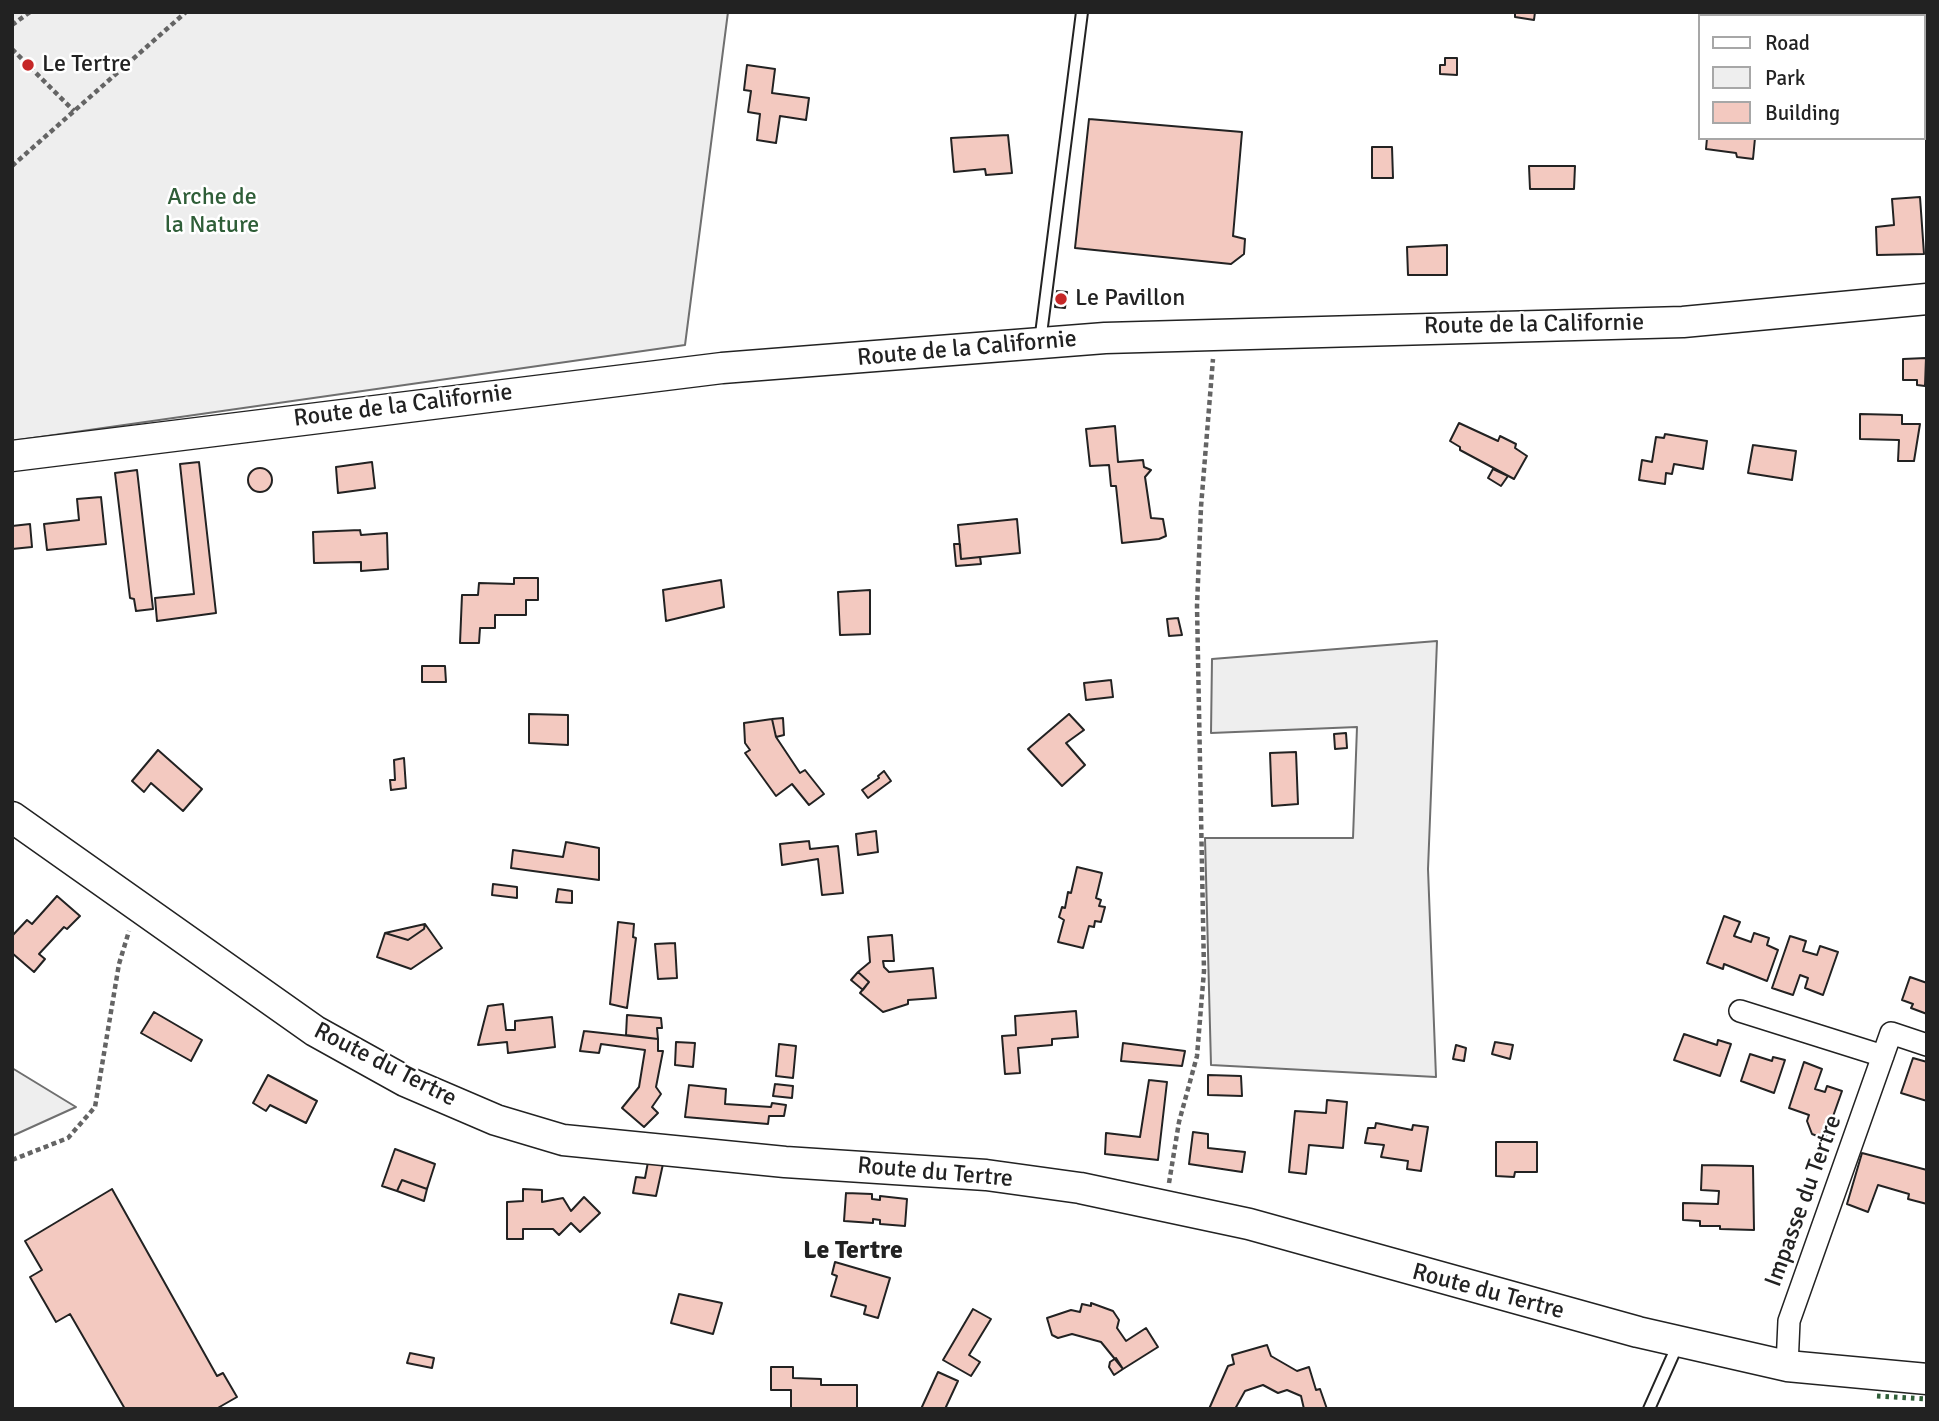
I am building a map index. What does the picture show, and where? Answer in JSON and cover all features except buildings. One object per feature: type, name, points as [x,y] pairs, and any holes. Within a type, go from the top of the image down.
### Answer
[{"type":"street","name":"Route de la Californie","points":[[12,456],[709,370],[1105,338],[1683,322],[1927,299]]},
{"type":"street","name":"Route du Tertre","points":[[12,817],[136,907],[316,1031],[405,1081],[496,1120],[563,1140],[785,1162],[986,1175],[1166,1205],[1249,1224],[1679,1342],[1787,1366],[1927,1378]]},
{"type":"street","points":[[1740,1011],[1883,1056]]},
{"type":"street","name":"Impasse du Tertre","points":[[1787,1366],[1789,1321],[1891,1033],[1927,1045]]},
{"type":"lane","points":[[1040,344],[1082,12]]},
{"type":"lane","points":[[1649,1409],[1679,1342]]},
{"type":"path","points":[[12,25],[30,12]]},
{"type":"path","points":[[12,166],[186,12]]},
{"type":"path","points":[[12,49],[74,111]]},
{"type":"path","points":[[1166,1205],[1179,1122],[1197,1056],[1204,971],[1197,606],[1201,507],[1215,334]]},
{"type":"path","points":[[12,1160],[68,1138],[95,1107],[119,964],[136,907]]},
{"type":"green space","name":"Arche de la Nature","points":[[12,12],[728,12],[685,345],[12,441]]},
{"type":"green space","points":[[1437,641],[1428,869],[1436,1077],[1211,1065],[1205,838],[1353,838],[1357,727],[1211,733],[1212,659]]},
{"type":"green space","points":[[12,1068],[76,1107],[12,1136]]},
{"type":"hedge","points":[[1877,1396],[1927,1399]]},
{"type":"place","name":"Le Tertre","points":[[28,65]]},
{"type":"place","name":"Le Pavillon","points":[[1061,299]]},
{"type":"district","name":"Le Tertre","points":[[853,1251]]}]
